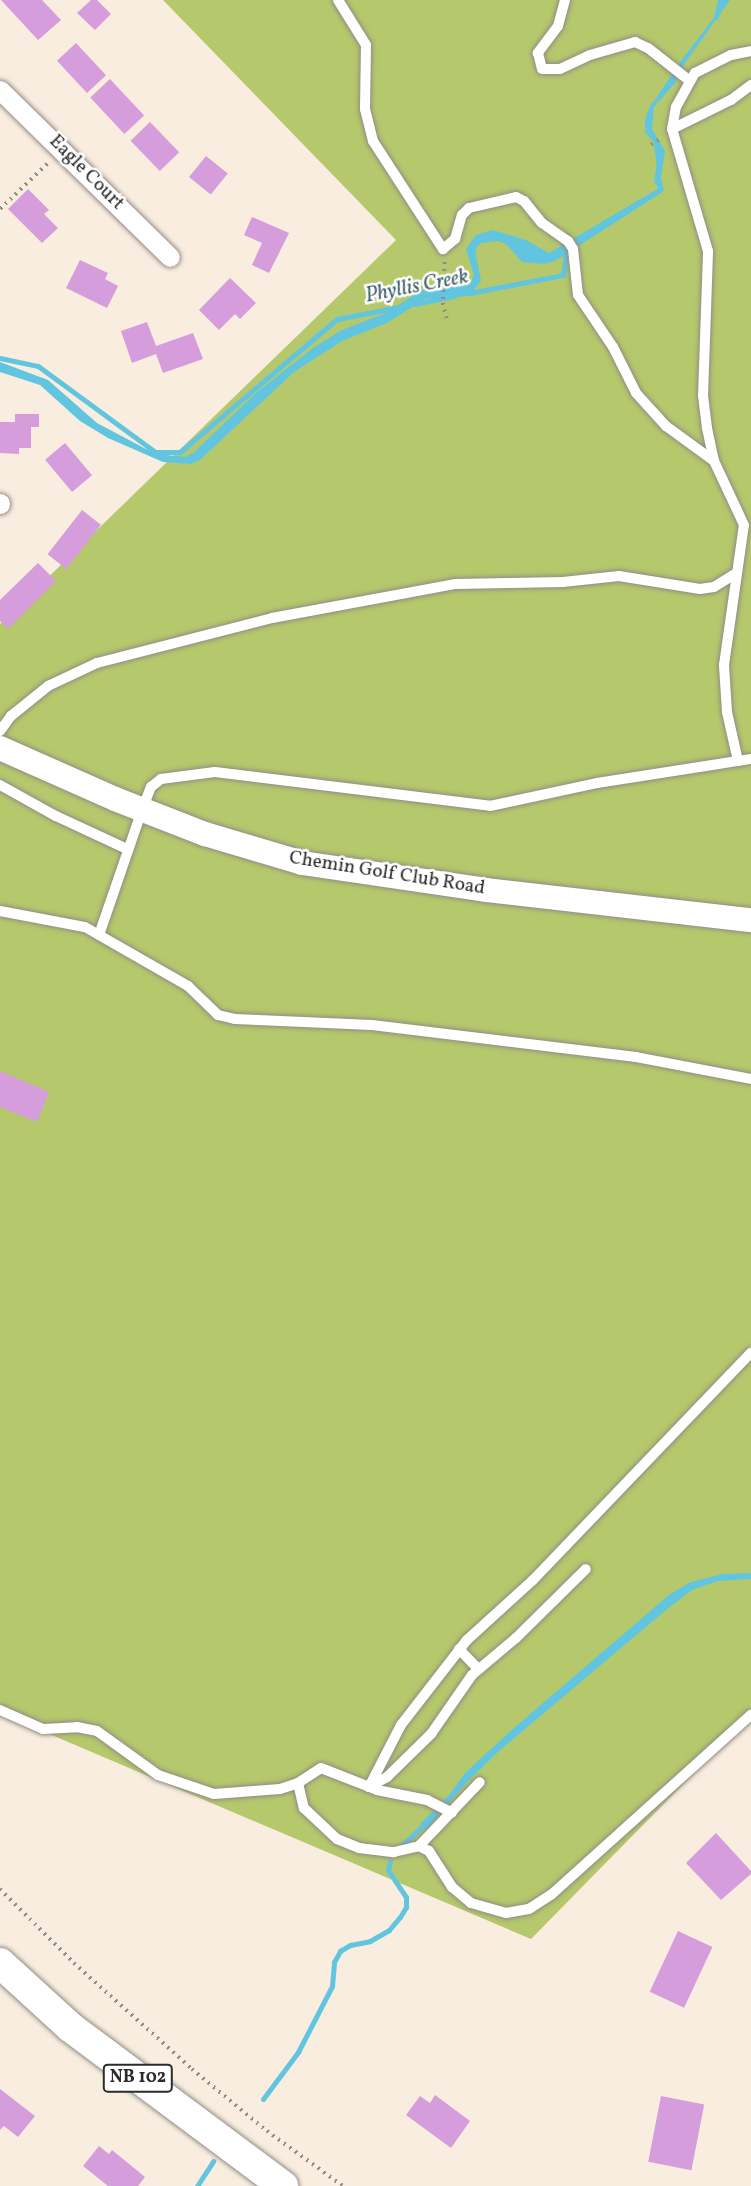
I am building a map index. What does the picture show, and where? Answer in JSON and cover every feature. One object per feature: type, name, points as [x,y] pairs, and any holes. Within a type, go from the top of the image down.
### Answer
[{"type":"main road","name":"NB 102","points":[[0,1963],[70,2026],[283,2186]]},
{"type":"street","name":"Eagle Court","points":[[0,90],[170,257]]},
{"type":"street","name":"Chemin Golf Club Road","points":[[0,748],[142,810],[205,834],[302,863],[486,890],[751,920]]},
{"type":"lane","points":[[338,0],[366,45],[365,109],[373,141],[443,249],[455,239],[462,215],[469,208],[516,197],[524,201],[542,223],[570,245],[579,295],[613,347],[636,393],[660,421],[714,461]]},
{"type":"lane","points":[[565,0],[558,26],[538,54],[542,68],[560,69],[628,42],[642,45],[688,79]]},
{"type":"lane","points":[[738,761],[727,712],[724,665],[744,525],[714,461],[703,396],[708,251],[672,129],[676,107],[688,79],[702,67],[731,55],[751,51]]},
{"type":"lane","points":[[672,129],[731,100],[751,85]]},
{"type":"lane","points":[[0,731],[11,716],[48,685],[97,663],[272,618],[456,584],[563,582],[619,576],[700,589],[714,587],[736,573]]},
{"type":"lane","points":[[99,935],[127,849],[156,782],[199,772],[490,806],[597,783],[751,759]]},
{"type":"lane","points":[[0,785],[56,816],[127,849]]},
{"type":"lane","points":[[0,911],[72,924],[99,935],[188,986],[218,1015],[234,1020],[386,1026],[636,1056],[751,1079]]},
{"type":"lane","points":[[369,1787],[401,1725],[459,1649],[533,1580],[751,1353]]},
{"type":"lane","points":[[369,1787],[387,1777],[431,1734],[466,1682],[586,1569]]},
{"type":"lane","points":[[459,1649],[478,1670]]},
{"type":"lane","points":[[0,1710],[43,1729],[77,1727],[97,1731],[158,1775],[214,1794],[280,1789],[298,1783],[321,1768],[369,1787],[432,1802],[450,1812]]},
{"type":"lane","points":[[419,1846],[429,1852],[452,1887],[471,1903],[506,1913],[529,1909],[552,1894],[751,1715]]},
{"type":"lane","points":[[298,1783],[304,1808],[312,1819],[347,1845],[394,1852],[419,1846],[480,1782]]},
{"type":"path","points":[[651,145],[661,138]]},
{"type":"path","points":[[0,209],[62,149]]},
{"type":"path","points":[[443,249],[443,303],[447,319]]},
{"type":"path","points":[[0,1889],[114,1998],[267,2131],[343,2186]]},
{"type":"green space","points":[[163,0],[751,0],[751,1715],[531,1939],[0,1713],[0,624],[396,240]]},
{"type":"water","points":[[718,0],[730,0],[685,63],[675,83],[654,107],[652,129],[665,151],[661,178],[664,190],[661,193],[555,261],[544,264],[522,262],[506,244],[498,241],[481,243],[476,248],[476,255],[481,281],[469,296],[425,299],[387,323],[342,341],[294,372],[200,460],[191,464],[163,462],[108,438],[80,421],[40,385],[0,372],[0,362],[48,380],[97,423],[146,449],[185,457],[193,453],[256,393],[313,348],[342,330],[386,313],[422,290],[469,285],[474,275],[466,249],[476,235],[493,230],[526,240],[549,253],[659,188],[654,182],[659,149],[645,132],[645,119],[651,104],[667,88],[671,74],[719,11]]},
{"type":"water","points":[[751,1573],[751,1579],[718,1581],[692,1590],[499,1751],[468,1781],[426,1830],[420,1824],[449,1795],[465,1773],[515,1727],[670,1594],[691,1582],[722,1574]]},
{"type":"building","points":[[1,0],[42,0],[61,20],[38,40]]},
{"type":"building","points":[[91,0],[97,0],[111,14],[95,30],[77,13]]},
{"type":"building","points":[[76,43],[106,75],[87,93],[57,61]]},
{"type":"building","points":[[110,79],[144,116],[124,134],[90,97]]},
{"type":"building","points":[[150,122],[179,152],[160,171],[131,141]]},
{"type":"building","points":[[206,156],[228,174],[211,195],[189,177]]},
{"type":"building","points":[[28,189],[49,210],[44,214],[58,228],[42,243],[8,209]]},
{"type":"building","points":[[252,217],[289,233],[269,273],[252,265],[262,243],[244,235]]},
{"type":"building","points":[[80,260],[108,273],[105,279],[118,286],[107,308],[66,288]]},
{"type":"building","points":[[230,278],[256,303],[240,319],[235,314],[219,330],[199,310]]},
{"type":"building","points":[[147,322],[156,346],[193,333],[203,359],[163,373],[156,354],[132,363],[121,331]]},
{"type":"building","points":[[15,414],[39,414],[39,427],[31,427],[31,448],[19,448],[19,454],[0,453],[0,422],[15,422]]},
{"type":"building","points":[[65,443],[92,475],[72,492],[45,460]]},
{"type":"building","points":[[82,510],[101,525],[66,569],[48,554]]},
{"type":"building","points":[[38,563],[56,581],[8,629],[0,621],[0,600]]},
{"type":"building","points":[[0,1071],[49,1092],[37,1122],[0,1107]]},
{"type":"building","points":[[716,1833],[751,1871],[751,1874],[721,1900],[686,1863]]},
{"type":"building","points":[[678,1931],[712,1947],[684,2008],[650,1992]]},
{"type":"building","points":[[0,2089],[35,2116],[18,2137],[4,2126],[0,2130]]},
{"type":"building","points":[[435,2095],[470,2121],[451,2148],[406,2115],[420,2096],[430,2103]]},
{"type":"building","points":[[661,2096],[704,2104],[691,2170],[648,2162]]},
{"type":"building","points":[[99,2146],[109,2154],[112,2150],[145,2177],[138,2186],[108,2186],[83,2166]]},
{"type":"waterway","name":"Phyllis Creek","points":[[716,17],[720,0]]},
{"type":"waterway","name":"Phyllis Creek","points":[[659,97],[671,79]]},
{"type":"waterway","name":"Phyllis Creek","points":[[656,143],[659,168]]},
{"type":"waterway","name":"Phyllis Creek","points":[[470,293],[563,275],[567,248]]},
{"type":"waterway","name":"Phyllis Creek","points":[[415,304],[454,296]]},
{"type":"waterway","name":"Phyllis Creek","points":[[0,358],[38,366],[155,452],[180,452],[337,319],[399,307]]},
{"type":"waterway","points":[[402,1845],[427,1822]]},
{"type":"waterway","points":[[263,2099],[298,2052],[332,1986],[334,1962],[340,1951],[350,1945],[370,1941],[389,1930],[406,1907],[406,1897],[388,1870],[390,1861]]},
{"type":"waterway","points":[[197,2186],[213,2161]]}]
